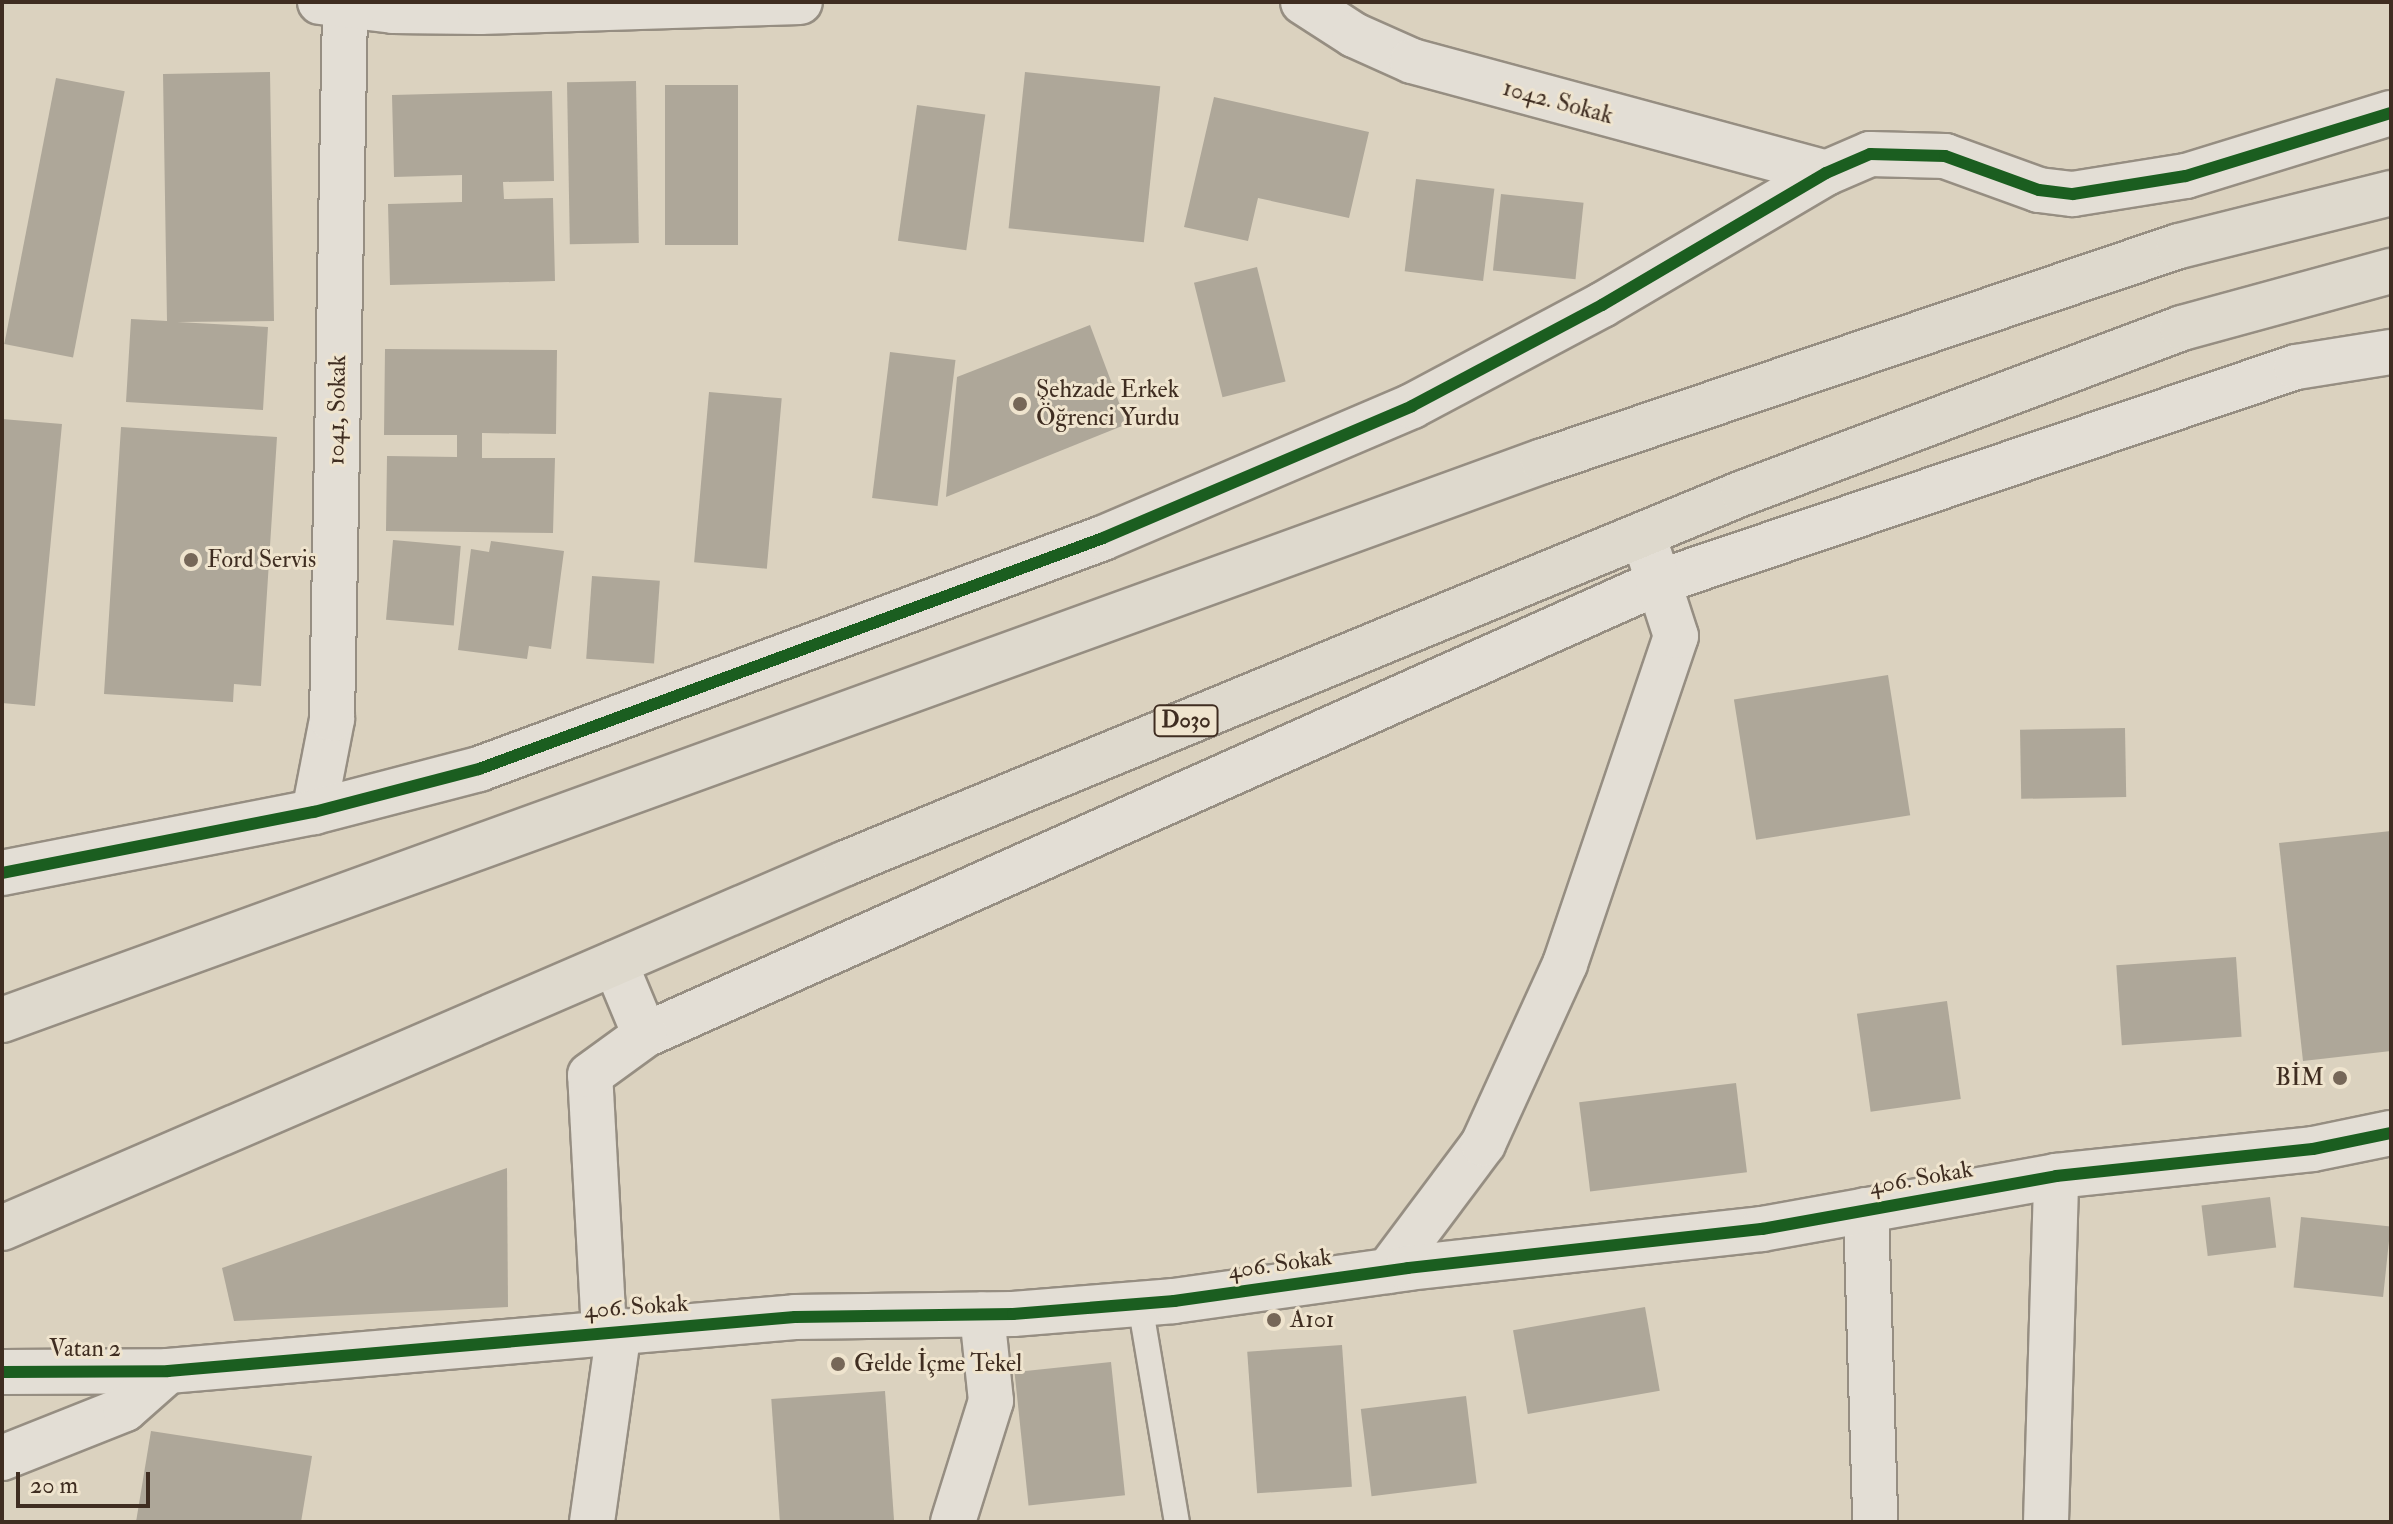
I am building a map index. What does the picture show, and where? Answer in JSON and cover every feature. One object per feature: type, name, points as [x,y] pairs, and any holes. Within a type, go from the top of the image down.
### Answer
[{"type":"highway","points":[[2,1020],[1558,456],[2179,246],[2391,193]]},
{"type":"highway","name":"D030","points":[[2,1228],[615,963],[1643,534],[2182,328],[2391,271]]},
{"type":"street","points":[[332,4],[480,12],[800,2]]},
{"type":"street","name":"1042. Sokak","points":[[1303,2],[1354,35],[1412,61],[1826,173]]},
{"type":"street","name":"1041, Sokak","points":[[314,812],[332,719],[332,4]]},
{"type":"street","points":[[2,873],[314,812],[479,769],[1103,538],[1320,447],[1602,305],[1826,173],[1870,154],[1905,151],[1945,156],[2039,190],[2073,194],[2186,176],[2391,113]]},
{"type":"street","points":[[592,1522],[611,1330],[590,1075],[645,1035],[1659,582],[2296,367],[2391,352]]},
{"type":"street","points":[[1388,1271],[1483,1144],[1565,964],[1676,636],[1643,534]]},
{"type":"street","points":[[615,963],[645,1035]]},
{"type":"street","name":"406. Sokak","points":[[168,1371],[611,1330],[795,1317],[982,1314],[1140,1304],[1388,1271],[1762,1229],[2056,1176],[2313,1149],[2391,1133]]},
{"type":"street","points":[[2046,1522],[2056,1176]]},
{"type":"street","points":[[1866,1210],[1875,1522]]},
{"type":"street","points":[[953,1522],[991,1401],[982,1314]]},
{"type":"street","points":[[2,1458],[125,1409],[168,1371]]},
{"type":"street","name":"Vatan 2","points":[[2,1372],[168,1371]]},
{"type":"lane","points":[[1140,1304],[1177,1522]]},
{"type":"building","points":[[270,72],[274,321],[177,322],[268,327],[263,410],[126,402],[131,319],[167,321],[163,74]]},
{"type":"building","points":[[1025,72],[1160,86],[1144,242],[1009,228]]},
{"type":"building","points":[[56,78],[125,91],[73,357],[4,344]]},
{"type":"building","points":[[636,81],[639,243],[570,244],[567,82]]},
{"type":"building","points":[[665,85],[738,85],[738,245],[665,245]]},
{"type":"building","points":[[552,91],[554,181],[503,182],[504,199],[553,198],[555,281],[390,285],[388,204],[462,202],[462,175],[394,177],[392,95]]},
{"type":"building","points":[[1214,97],[1369,132],[1349,218],[1258,198],[1248,241],[1184,227]]},
{"type":"building","points":[[917,105],[985,115],[966,250],[898,241]]},
{"type":"building","points":[[1416,179],[1494,189],[1483,281],[1405,271]]},
{"type":"building","points":[[1501,194],[1584,203],[1575,279],[1493,271]]},
{"type":"building","points":[[1257,267],[1286,381],[1222,397],[1194,283]]},
{"type":"building","points":[[1090,325],[1127,424],[946,497],[957,377]]},
{"type":"building","points":[[385,349],[557,350],[556,434],[482,433],[482,458],[555,458],[553,533],[386,531],[387,456],[457,457],[457,435],[384,435]]},
{"type":"building","points":[[890,352],[956,360],[938,506],[872,498]]},
{"type":"building","points":[[709,392],[782,398],[767,569],[694,562]]},
{"type":"building","points":[[2,419],[62,424],[35,706],[2,703]]},
{"type":"building","name":"Ford Servis","points":[[121,427],[277,437],[261,686],[234,684],[233,702],[104,694]]},
{"type":"building","points":[[393,540],[461,546],[454,626],[386,620]]},
{"type":"building","points":[[491,541],[564,551],[551,649],[529,646],[527,659],[458,650],[471,549],[489,552]]},
{"type":"building","points":[[592,576],[660,581],[654,664],[586,659]]},
{"type":"building","points":[[1888,675],[1910,815],[1756,840],[1734,699]]},
{"type":"building","points":[[2125,728],[2126,797],[2021,799],[2020,730]]},
{"type":"building","points":[[2391,831],[2391,1051],[2303,1061],[2279,843]]},
{"type":"building","points":[[2236,957],[2242,1037],[2122,1045],[2116,965]]},
{"type":"building","points":[[1947,1001],[1961,1099],[1871,1112],[1857,1014]]},
{"type":"building","points":[[1736,1083],[1747,1172],[1590,1192],[1579,1102]]},
{"type":"building","points":[[507,1168],[508,1307],[234,1321],[222,1268]]},
{"type":"building","points":[[2270,1197],[2276,1248],[2208,1256],[2202,1205]]},
{"type":"building","points":[[2301,1217],[2391,1226],[2383,1297],[2294,1288]]},
{"type":"building","points":[[1645,1307],[1660,1391],[1528,1414],[1513,1330]]},
{"type":"building","points":[[1342,1345],[1352,1487],[1257,1493],[1247,1352]]},
{"type":"building","points":[[1111,1362],[1125,1495],[1029,1505],[1015,1372]]},
{"type":"building","points":[[885,1391],[894,1522],[780,1522],[771,1399]]},
{"type":"building","points":[[1466,1396],[1477,1483],[1372,1496],[1361,1409]]},
{"type":"building","points":[[151,1431],[312,1456],[301,1522],[136,1522]]},
{"type":"cycle path","points":[[2,873],[314,812],[479,769],[1103,538],[1412,406],[1602,305],[1826,173],[1870,154],[1945,156],[2039,190],[2073,194],[2186,176],[2391,113]]},
{"type":"cycle path","points":[[2,1372],[168,1371],[795,1317],[1013,1314],[1174,1301],[1408,1268],[1762,1229],[2056,1176],[2313,1149],[2391,1133]]},
{"type":"place","name":"Şehzade Erkek Öğrenci Yurdu","points":[[1020,404]]},
{"type":"place","name":"Ford Servis","points":[[191,560]]},
{"type":"place","name":"BİM","points":[[2340,1078]]},
{"type":"place","name":"A101","points":[[1274,1320]]},
{"type":"place","name":"Gelde İçme Tekel","points":[[838,1364]]}]
